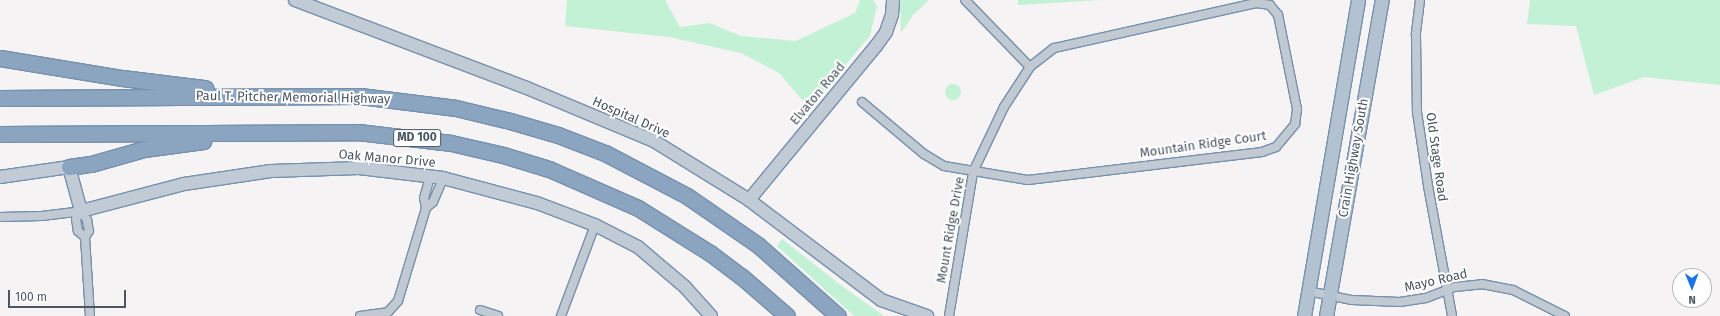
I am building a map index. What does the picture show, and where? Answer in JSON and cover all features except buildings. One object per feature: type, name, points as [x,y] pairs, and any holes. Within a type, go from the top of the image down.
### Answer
[{"type":"highway","points":[[0,58],[175,85],[324,96]]},
{"type":"highway","name":"Paul T. Pitcher Memorial Highway","points":[[0,98],[324,96],[395,99],[456,108],[552,133],[605,154],[687,196],[758,244],[838,316]]},
{"type":"highway","name":"MD 100","points":[[0,134],[331,131],[392,134],[451,143],[549,169],[638,208],[710,252],[741,276],[787,316]]},
{"type":"highway","points":[[69,167],[144,149],[216,139],[359,136],[451,143]]},
{"type":"main road","name":"Crain Highway South","points":[[1304,316],[1358,0]]},
{"type":"main road","name":"Crain Highway South","points":[[1326,316],[1382,0]]},
{"type":"street","name":"Hospital Drive","points":[[294,0],[527,88],[654,141],[749,200],[881,300],[927,316]]},
{"type":"street","name":"Elvaton Road","points":[[749,200],[876,46],[886,32],[892,15],[893,0]]},
{"type":"street","points":[[965,0],[1030,67]]},
{"type":"street","name":"Old Stage Road","points":[[1420,0],[1416,34],[1417,112],[1452,316]]},
{"type":"street","name":"Mountain Ridge Court","points":[[862,102],[924,154],[944,166],[1028,180],[1262,152],[1276,147],[1295,124],[1297,109],[1278,15],[1270,5],[1256,4],[1054,48],[1030,67]]},
{"type":"street","name":"Mount Ridge Drive","points":[[949,316],[973,172],[1004,107],[1030,67]]},
{"type":"street","points":[[0,177],[69,167],[81,211],[76,219],[78,231],[85,237],[90,316]]},
{"type":"street","name":"Oak Manor Drive","points":[[0,217],[42,216],[81,211],[184,184],[271,171],[358,168],[443,178],[537,203],[595,224],[638,247],[685,287],[711,316]]},
{"type":"street","points":[[360,316],[388,312],[398,301],[426,208],[424,198],[430,177]]},
{"type":"street","points":[[426,208],[433,202],[443,178]]},
{"type":"street","points":[[561,316],[595,224]]},
{"type":"street","name":"Mayo Road","points":[[1308,291],[1352,300],[1400,302],[1426,298],[1468,284],[1500,286],[1565,316]]},
{"type":"street","points":[[480,310],[498,316]]},
{"type":"green space","points":[[567,0],[665,0],[680,27],[709,23],[741,36],[796,41],[855,13],[860,0],[873,0],[877,6],[870,36],[809,108],[779,73],[741,53],[669,37],[565,26]]},
{"type":"green space","points":[[900,0],[929,0],[913,15],[901,33]]},
{"type":"green space","points":[[1018,0],[1101,0],[1018,5]]},
{"type":"green space","points":[[1530,0],[1720,0],[1720,85],[1644,77],[1594,95],[1576,26],[1527,24]]},
{"type":"green space","points":[[950,84],[956,84],[961,89],[959,98],[956,100],[950,100],[945,95],[945,89]]},
{"type":"green space","points":[[782,239],[842,286],[884,316],[854,316],[777,246]]}]
